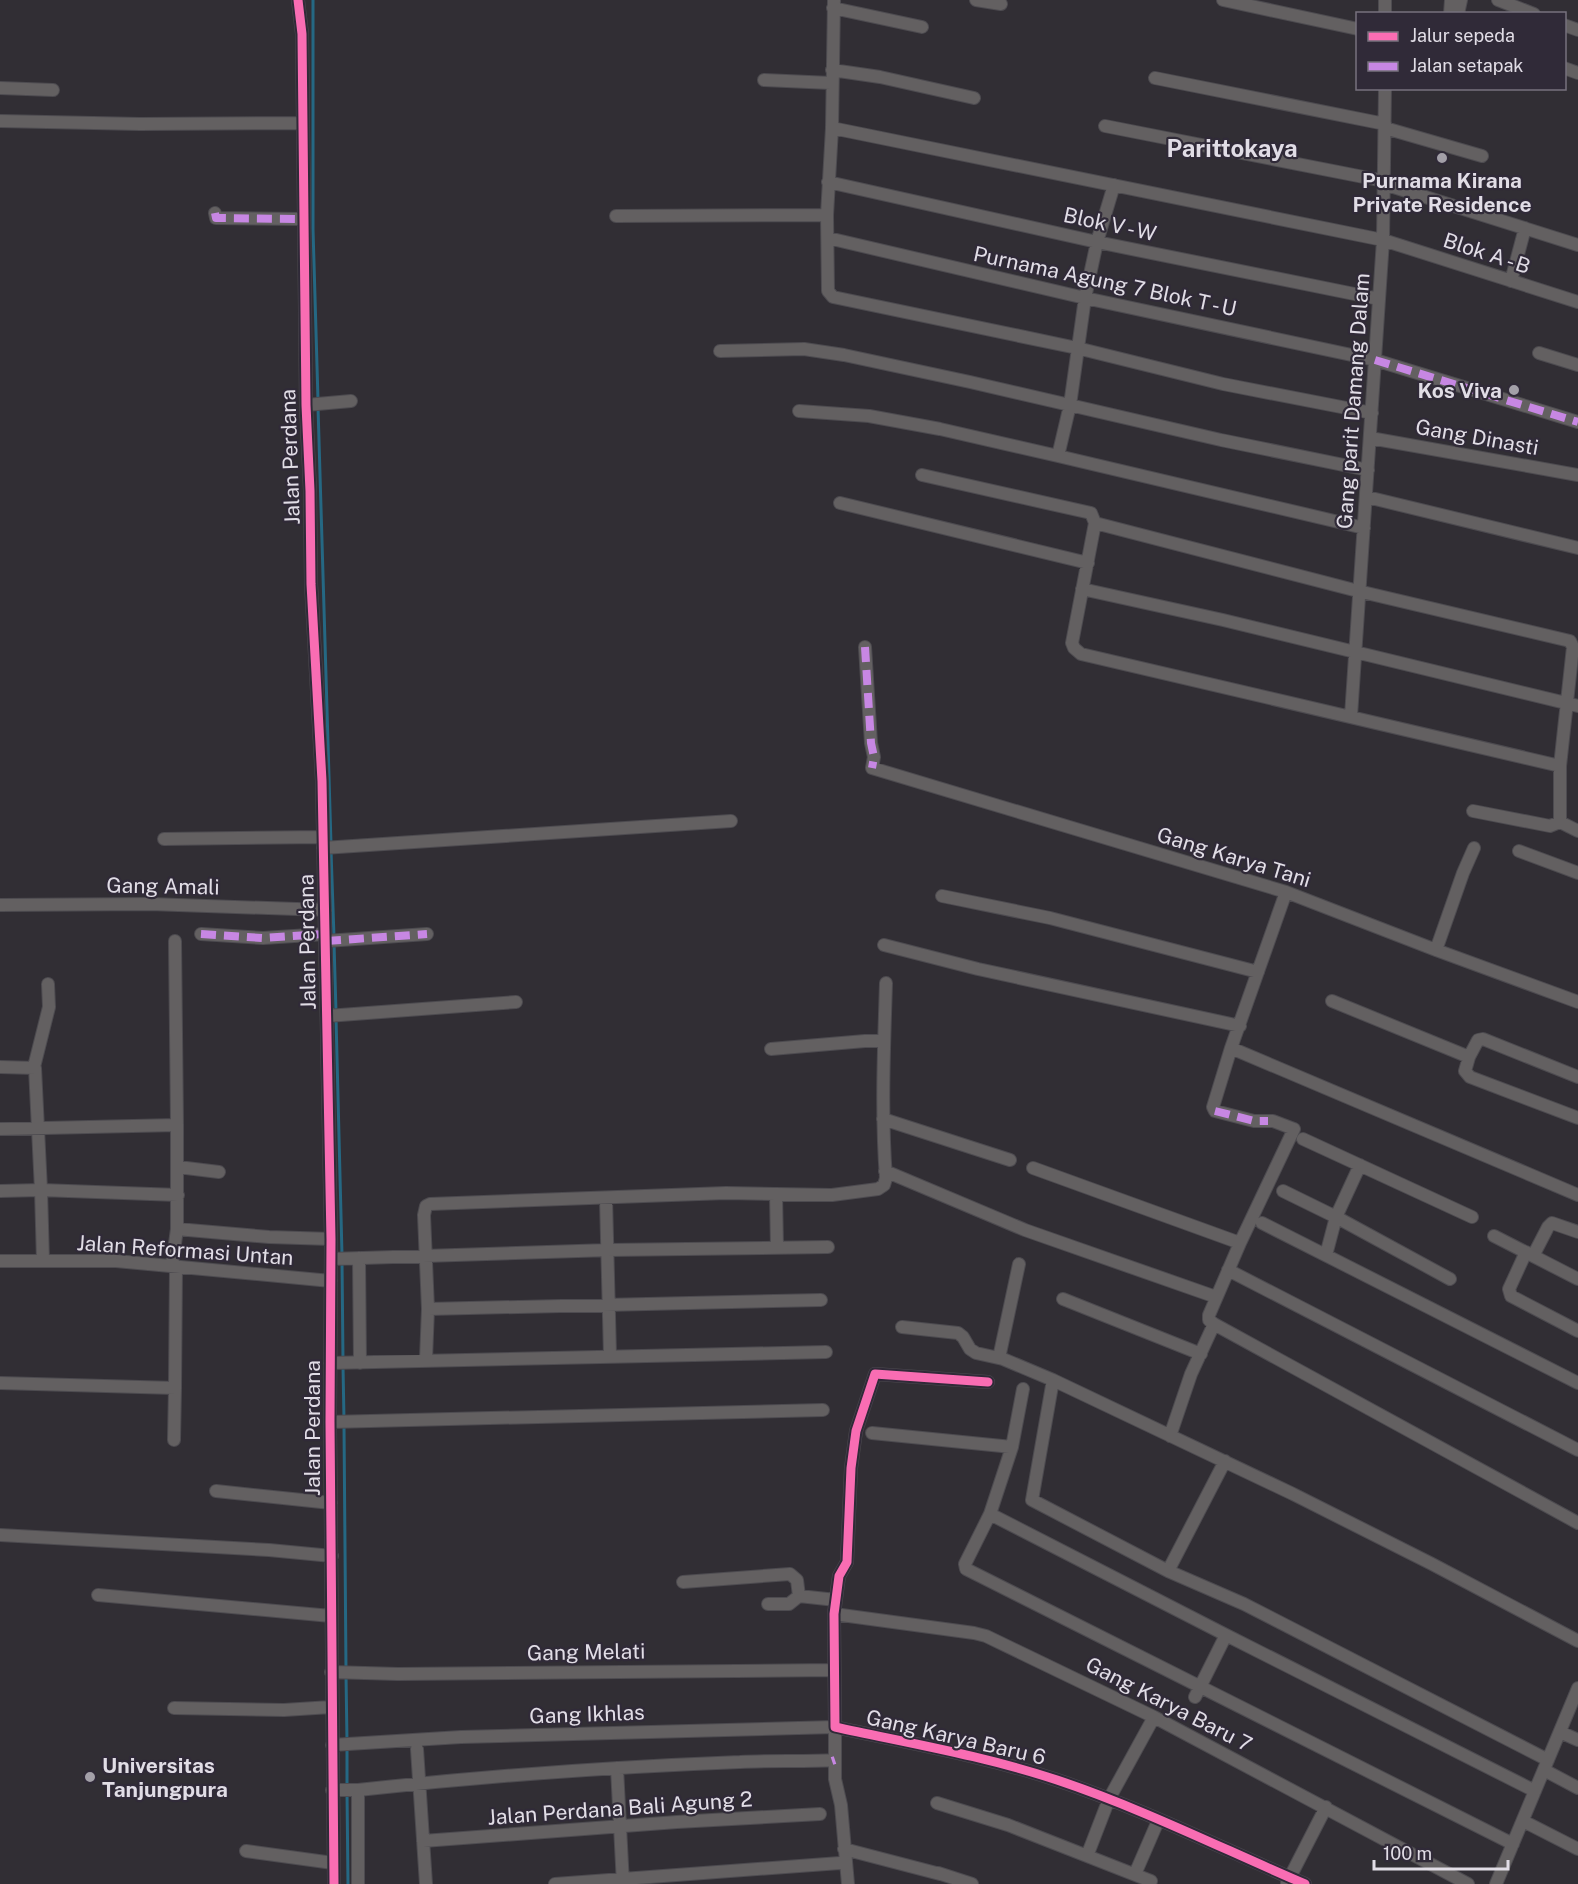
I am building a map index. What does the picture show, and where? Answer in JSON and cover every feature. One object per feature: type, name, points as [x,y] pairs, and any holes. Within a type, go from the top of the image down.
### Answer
[{"type":"street","name":"Jalan Perdana","points":[[298,0],[303,34],[303,219],[314,405],[310,491],[311,584],[327,845],[326,938],[333,1015],[331,1239],[344,1258],[331,1281],[338,1422],[331,1503],[331,1616],[340,1672],[332,1707],[336,1745],[334,1884]]},
{"type":"street","points":[[976,0],[1001,4]]},
{"type":"street","points":[[1223,0],[1356,29]]},
{"type":"street","points":[[1498,0],[1529,12]]},
{"type":"street","points":[[922,27],[834,4],[831,183],[827,215],[828,291],[833,297],[1077,348],[1223,384],[1372,413]]},
{"type":"street","points":[[832,70],[880,76],[974,98]]},
{"type":"street","points":[[1155,78],[1384,126],[1482,156]]},
{"type":"street","points":[[764,80],[831,83]]},
{"type":"street","points":[[0,88],[52,90]]},
{"type":"street","name":"Gang parit Damang Dalam","points":[[1351,716],[1383,240],[1385,90]]},
{"type":"street","points":[[0,121],[140,124],[303,123]]},
{"type":"street","points":[[1105,126],[1384,182],[1578,244]]},
{"type":"street","name":"Blok A - B","points":[[832,128],[1383,240],[1578,302]]},
{"type":"street","name":"Blok V - W","points":[[831,183],[1097,242],[1379,299]]},
{"type":"street","points":[[1058,456],[1070,405],[1085,298],[1097,242],[1114,185]]},
{"type":"street","points":[[215,213],[216,218],[303,219]]},
{"type":"street","points":[[616,216],[827,215]]},
{"type":"street","points":[[1511,281],[1525,228]]},
{"type":"street","name":"Purnama Agung 7 Blok T - U","points":[[828,238],[1085,298],[1375,360],[1578,422]]},
{"type":"street","points":[[720,351],[804,349],[928,373],[1221,440],[1368,470]]},
{"type":"street","points":[[1539,353],[1578,365]]},
{"type":"street","points":[[314,405],[351,401]]},
{"type":"street","points":[[799,411],[869,416],[940,429],[1364,528]]},
{"type":"street","name":"Gang Dinasti","points":[[1370,438],[1578,474]]},
{"type":"street","points":[[922,475],[1091,513],[1095,523],[1072,643],[1081,654],[1560,766]]},
{"type":"street","points":[[1367,497],[1578,548]]},
{"type":"street","points":[[840,503],[1088,563]]},
{"type":"street","points":[[1095,523],[1358,591],[1570,641],[1573,647],[1573,704],[1560,766],[1560,822]]},
{"type":"street","points":[[1083,589],[1573,704]]},
{"type":"street","name":"Gang Karya Tani","points":[[865,647],[870,744],[874,757],[872,768],[1286,892],[1578,1002]]},
{"type":"street","points":[[1473,810],[1550,826],[1560,822],[1578,831]]},
{"type":"street","points":[[165,839],[327,845],[732,821]]},
{"type":"street","points":[[1436,950],[1474,848]]},
{"type":"street","points":[[1519,851],[1578,873]]},
{"type":"street","points":[[1286,892],[1217,1090],[1214,1109],[1247,1120],[1273,1121],[1294,1129],[1240,1243],[1216,1297],[1209,1320],[1578,1523]]},
{"type":"street","points":[[942,896],[1050,918],[1258,972]]},
{"type":"street","name":"Gang Amali","points":[[0,904],[150,904],[325,910]]},
{"type":"street","points":[[201,934],[262,938],[427,934]]},
{"type":"street","points":[[174,1440],[174,1266],[178,1195],[175,941]]},
{"type":"street","points":[[884,945],[978,969],[1240,1026]]},
{"type":"street","points":[[426,1359],[428,1309],[424,1215],[426,1206],[430,1204],[726,1193],[832,1195],[878,1189],[884,1185],[886,983]]},
{"type":"street","points":[[43,1261],[34,1067],[49,1007],[48,984]]},
{"type":"street","points":[[1332,1001],[1469,1057]]},
{"type":"street","points":[[333,1015],[516,1002]]},
{"type":"street","points":[[1578,1077],[1484,1039],[1478,1040],[1465,1071],[1467,1076],[1578,1118]]},
{"type":"street","points":[[771,1049],[884,1041]]},
{"type":"street","points":[[1231,1048],[1578,1195]]},
{"type":"street","points":[[0,1066],[34,1067]]},
{"type":"street","points":[[883,1119],[1010,1160]]},
{"type":"street","points":[[0,1129],[177,1125]]},
{"type":"street","points":[[1303,1139],[1472,1217]]},
{"type":"street","points":[[1326,1255],[1336,1217],[1360,1165]]},
{"type":"street","points":[[178,1167],[219,1172]]},
{"type":"street","points":[[1033,1168],[1240,1243]]},
{"type":"street","points":[[885,1171],[1025,1230],[1216,1297]]},
{"type":"street","points":[[0,1191],[41,1190],[178,1195]]},
{"type":"street","points":[[1283,1191],[1336,1217],[1449,1279]]},
{"type":"street","points":[[776,1194],[777,1248]]},
{"type":"street","points":[[606,1198],[610,1355]]},
{"type":"street","points":[[1262,1223],[1578,1383]]},
{"type":"street","points":[[1578,1232],[1552,1223],[1509,1289],[1511,1296],[1578,1331]]},
{"type":"street","points":[[177,1229],[269,1238],[331,1239]]},
{"type":"street","points":[[1494,1236],[1578,1279]]},
{"type":"street","points":[[358,1363],[344,1258],[609,1250],[828,1247]]},
{"type":"street","name":"Jalan Reformasi Untan","points":[[0,1261],[116,1261],[331,1281]]},
{"type":"street","points":[[999,1358],[1018,1264]]},
{"type":"street","points":[[1228,1270],[1578,1450]]},
{"type":"street","points":[[1063,1299],[1201,1354]]},
{"type":"street","points":[[428,1309],[821,1300]]},
{"type":"street","points":[[1170,1436],[1191,1374],[1214,1324]]},
{"type":"street","points":[[902,1327],[958,1333],[976,1353],[999,1358],[1053,1380],[1225,1461],[1403,1549],[1578,1641]]},
{"type":"street","points":[[334,1363],[426,1359],[826,1352]]},
{"type":"street","name":"Gang Karya Baru 6","points":[[988,1382],[875,1374],[856,1431],[851,1468],[847,1562],[839,1576],[834,1614],[835,1727],[1034,1773],[1108,1799],[1288,1881],[1305,1884]]},
{"type":"street","points":[[1053,1380],[1032,1500],[1168,1571],[1244,1604],[1546,1765],[1578,1788]]},
{"type":"street","points":[[0,1383],[175,1388]]},
{"type":"street","points":[[1023,1389],[1012,1447],[990,1514],[965,1564],[966,1569],[1197,1692],[1513,1844]]},
{"type":"street","points":[[338,1422],[823,1410]]},
{"type":"street","points":[[872,1433],[1012,1447]]},
{"type":"street","points":[[1168,1571],[1225,1461]]},
{"type":"street","points":[[216,1491],[331,1503]]},
{"type":"street","points":[[990,1514],[1535,1791]]},
{"type":"street","points":[[0,1535],[269,1550],[332,1556]]},
{"type":"street","points":[[683,1582],[790,1574],[796,1580],[799,1596]]},
{"type":"street","points":[[98,1595],[331,1616]]},
{"type":"street","points":[[768,1604],[789,1604],[799,1596],[836,1600]]},
{"type":"street","name":"Gang Karya Baru 7","points":[[834,1614],[986,1636],[1154,1716],[1468,1884]]},
{"type":"street","points":[[1197,1692],[1226,1635]]},
{"type":"street","name":"Gang Melati","points":[[340,1672],[398,1674],[834,1670]]},
{"type":"street","points":[[1496,1884],[1578,1688]]},
{"type":"street","points":[[174,1708],[284,1710],[332,1707]]},
{"type":"street","points":[[1088,1856],[1108,1799],[1154,1716]]},
{"type":"street","points":[[835,1727],[835,1779],[841,1805],[848,1884]]},
{"type":"street","name":"Gang Ikhlas","points":[[336,1745],[460,1737],[835,1727]]},
{"type":"street","points":[[1560,1731],[1578,1740]]},
{"type":"street","points":[[417,1749],[426,1884]]},
{"type":"street","points":[[336,1790],[617,1768],[742,1761],[834,1761]]},
{"type":"street","points":[[617,1768],[623,1882]]},
{"type":"street","points":[[356,1790],[358,1884]]},
{"type":"street","points":[[937,1803],[1008,1825],[1151,1881]]},
{"type":"street","points":[[1288,1881],[1326,1807]]},
{"type":"street","name":"Jalan Perdana Bali Agung 2","points":[[423,1841],[820,1814]]},
{"type":"street","points":[[1135,1874],[1158,1821]]},
{"type":"street","points":[[1522,1821],[1578,1849]]},
{"type":"street","points":[[844,1849],[939,1873],[972,1884]]},
{"type":"street","points":[[246,1851],[333,1863]]},
{"type":"street","points":[[555,1884],[623,1882],[840,1863]]},
{"type":"waterway","points":[[313,0],[313,229],[318,400]]},
{"type":"waterway","points":[[318,407],[331,844]]},
{"type":"waterway","points":[[331,851],[334,937]]},
{"type":"waterway","points":[[334,943],[336,1012]]},
{"type":"waterway","points":[[336,1018],[342,1255]]},
{"type":"waterway","points":[[342,1261],[343,1360]]},
{"type":"waterway","points":[[343,1366],[344,1420]]},
{"type":"waterway","points":[[344,1426],[346,1669]]},
{"type":"waterway","points":[[346,1675],[347,1741]]},
{"type":"waterway","points":[[347,1747],[347,1786]]},
{"type":"waterway","points":[[347,1792],[348,1884]]},
{"type":"marked path","points":[[215,213],[216,218],[303,219]]},
{"type":"marked path","points":[[1375,360],[1578,422]]},
{"type":"marked path","points":[[865,647],[871,743],[874,757],[872,768]]},
{"type":"marked path","points":[[201,934],[263,938],[325,934]]},
{"type":"marked path","points":[[326,941],[427,934]]},
{"type":"marked path","points":[[1215,1111],[1254,1121],[1268,1121]]},
{"type":"cycle path","points":[[298,0],[302,34],[306,405],[311,584],[322,781],[331,1239],[330,1422],[334,1884]]},
{"type":"cycle path","points":[[988,1382],[875,1374],[856,1431],[851,1468],[847,1562],[839,1576],[834,1614],[835,1727],[974,1757],[1057,1780],[1151,1816],[1305,1884]]},
{"type":"place","name":"Purnama Kirana Private Residence","points":[[1442,158]]},
{"type":"place","name":"Kos Viva","points":[[1514,390]]},
{"type":"place","name":"Universitas Tanjungpura","points":[[90,1777]]},
{"type":"district","name":"Parittokaya","points":[[1232,148]]}]
